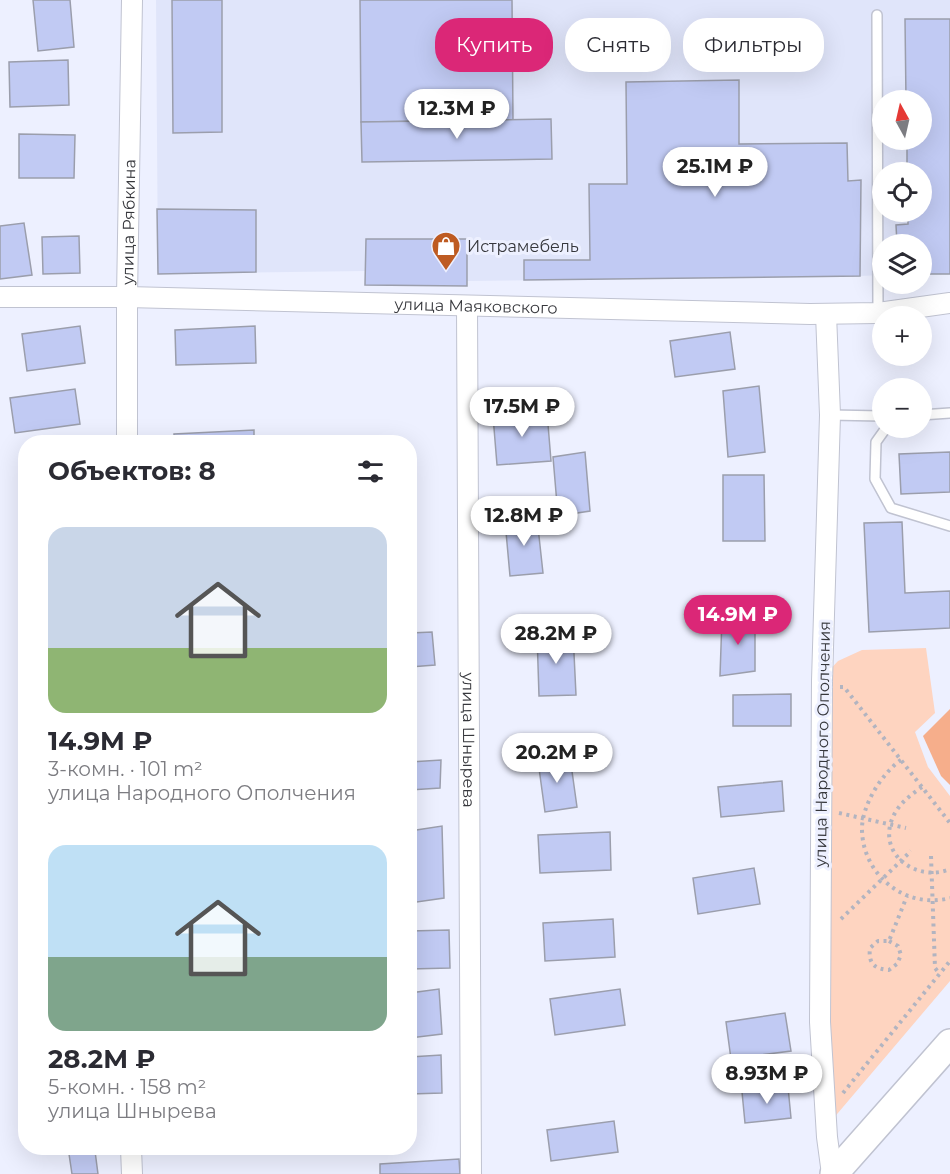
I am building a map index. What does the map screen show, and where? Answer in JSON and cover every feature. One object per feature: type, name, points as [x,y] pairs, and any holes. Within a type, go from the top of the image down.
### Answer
[{"type":"main road","points":[[833,1174],[950,1042]]},
{"type":"street","name":"улица Рябкина","points":[[127,435],[132,0]]},
{"type":"street","name":"улица Маяковского","points":[[0,297],[127,297],[826,314],[872,313]]},
{"type":"street","name":"улица Маяковского","points":[[928,306],[950,303]]},
{"type":"street","name":"улица Шнырева","points":[[467,306],[471,1174]]},
{"type":"street","name":"улица Народного Ополчения","points":[[826,314],[830,415],[822,681],[820,1022],[827,1137],[833,1174]]},
{"type":"street","points":[[131,1155],[132,1174]]},
{"type":"lane","points":[[877,15],[878,306]]},
{"type":"lane","points":[[932,415],[950,414]]},
{"type":"lane","points":[[830,415],[872,416]]},
{"type":"lane","points":[[879,438],[876,442],[875,478],[891,508],[950,526]]},
{"type":"path","points":[[834,686],[844,687],[950,823]]},
{"type":"path","points":[[901,760],[893,765],[881,780],[863,817],[863,840],[866,853],[873,867],[892,889],[907,896],[933,900],[950,898]]},
{"type":"path","points":[[922,787],[904,801],[891,823],[893,848],[902,861],[917,871],[940,873],[950,869]]},
{"type":"path","points":[[835,822],[835,812],[906,828]]},
{"type":"path","points":[[836,914],[836,924],[911,851]]},
{"type":"path","points":[[932,856],[935,968],[939,973]]},
{"type":"path","points":[[889,941],[907,896]]},
{"type":"path","points":[[878,941],[889,941],[898,946],[901,955],[897,964],[889,970],[879,969],[872,964],[869,957],[870,948],[878,941]]},
{"type":"path","points":[[837,1088],[838,1100],[950,961]]},
{"type":"shaded area","points":[[156,0],[950,0],[950,274],[932,274],[932,234],[872,234],[872,275],[467,281],[467,286],[365,285],[365,271],[158,274]]},
{"type":"shaded area","points":[[926,648],[935,713],[915,732],[928,767],[950,796],[950,981],[832,1120],[827,1051],[826,674],[838,661],[862,650]]},
{"type":"shaded area","points":[[950,709],[950,785],[941,776],[923,736]]},
{"type":"building","points":[[33,0],[70,0],[74,47],[38,51]]},
{"type":"building","points":[[172,0],[222,0],[222,132],[173,133]]},
{"type":"building","points":[[360,0],[512,0],[512,18],[435,18],[435,72],[513,72],[513,120],[361,122]]},
{"type":"building","points":[[905,19],[950,19],[950,274],[932,274],[932,234],[896,234],[896,225],[908,224],[908,222],[932,222],[932,162],[907,162],[907,150],[932,150],[932,90],[906,90]]},
{"type":"building","points":[[68,60],[69,105],[10,107],[9,62]]},
{"type":"building","points":[[739,80],[739,144],[847,143],[848,181],[861,180],[860,276],[524,280],[524,260],[590,260],[589,184],[627,184],[626,82]]},
{"type":"building","points":[[551,119],[552,159],[362,162],[361,122]]},
{"type":"building","points":[[19,134],[75,135],[74,178],[19,178]]},
{"type":"building","points":[[157,209],[256,210],[256,272],[158,274]]},
{"type":"building","points":[[24,223],[32,275],[0,279],[0,226]]},
{"type":"building","points":[[79,236],[80,273],[43,274],[42,237]]},
{"type":"building","points":[[366,239],[467,239],[467,286],[365,285]]},
{"type":"building","points":[[80,326],[85,363],[27,371],[22,334]]},
{"type":"building","points":[[255,326],[256,363],[176,365],[175,330]]},
{"type":"building","points":[[730,332],[735,369],[675,377],[670,341]]},
{"type":"building","points":[[759,386],[765,452],[728,457],[723,391]]},
{"type":"building","points":[[75,389],[80,424],[15,433],[10,398]]},
{"type":"building","points":[[547,412],[551,461],[497,465],[493,416]]},
{"type":"building","points":[[254,430],[254,435],[174,434]]},
{"type":"building","points":[[585,452],[590,511],[558,516],[553,457]]},
{"type":"building","points":[[950,452],[950,492],[901,494],[899,454]]},
{"type":"building","points":[[723,475],[764,475],[765,541],[723,541]]},
{"type":"building","points":[[537,518],[543,573],[510,576],[505,521]]},
{"type":"building","points":[[902,522],[905,593],[950,591],[950,628],[869,632],[864,523]]},
{"type":"building","points":[[722,618],[755,619],[755,671],[720,676]]},
{"type":"building","points":[[432,632],[435,665],[417,666],[417,633]]},
{"type":"building","points":[[573,633],[576,695],[539,696],[537,634]]},
{"type":"building","points":[[791,694],[791,726],[733,726],[733,695]]},
{"type":"building","points":[[570,757],[577,807],[545,812],[538,761]]},
{"type":"building","points":[[441,760],[440,788],[417,790],[417,762]]},
{"type":"building","points":[[782,781],[784,811],[721,817],[718,787]]},
{"type":"building","points":[[442,826],[444,898],[417,902],[417,830]]},
{"type":"building","points":[[610,832],[611,870],[540,873],[538,835]]},
{"type":"building","points":[[754,868],[760,904],[698,914],[693,878]]},
{"type":"building","points":[[613,919],[615,957],[545,961],[543,923]]},
{"type":"building","points":[[449,930],[450,968],[417,969],[417,931]]},
{"type":"building","points":[[439,989],[442,1034],[417,1037],[417,992]]},
{"type":"building","points":[[620,989],[625,1025],[555,1035],[550,999]]},
{"type":"building","points":[[785,1013],[791,1051],[731,1059],[726,1022]]},
{"type":"building","points":[[441,1055],[442,1093],[417,1094],[417,1057]]},
{"type":"building","points":[[788,1087],[791,1118],[745,1123],[742,1092]]},
{"type":"building","points":[[614,1121],[618,1152],[551,1161],[547,1130]]},
{"type":"building","points":[[69,1155],[96,1155],[98,1174],[72,1174]]},
{"type":"building","points":[[459,1159],[460,1174],[380,1174],[380,1164]]},
{"type":"place","name":"Истрамебель","points":[[446,272]]}]
